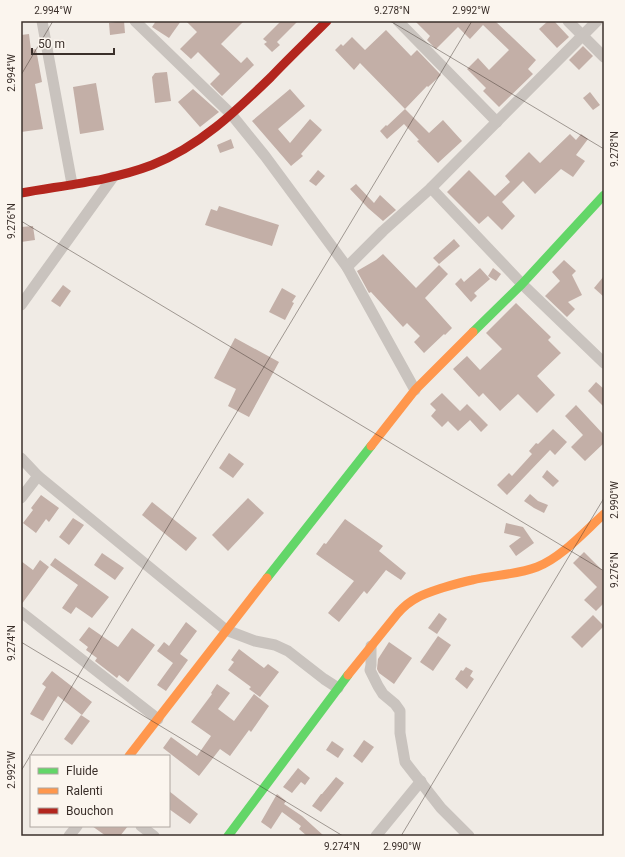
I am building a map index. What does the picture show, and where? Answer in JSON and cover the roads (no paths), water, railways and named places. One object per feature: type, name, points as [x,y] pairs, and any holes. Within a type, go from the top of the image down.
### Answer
[{"type":"street","points":[[42,21],[72,184]]},
{"type":"street","points":[[21,193],[113,176],[152,165],[185,149],[198,141],[231,114],[328,21]]},
{"type":"street","points":[[398,21],[497,122]]},
{"type":"street","points":[[568,21],[604,57]]},
{"type":"street","points":[[347,267],[431,188],[597,21]]},
{"type":"street","points":[[139,22],[231,114],[265,156],[347,267],[415,390]]},
{"type":"street","points":[[21,305],[113,176]]},
{"type":"street","points":[[431,188],[522,284],[604,363]]},
{"type":"street","points":[[130,755],[415,390],[522,284],[604,195]]},
{"type":"street","points":[[21,458],[38,476],[226,630],[255,641],[275,645],[288,651],[338,688]]},
{"type":"street","points":[[21,498],[38,476]]},
{"type":"street","points":[[228,836],[371,646],[398,613],[415,598],[428,592],[470,580],[524,571],[539,566],[566,549],[604,514]]},
{"type":"street","points":[[21,612],[158,719]]},
{"type":"street","points":[[371,646],[372,665],[370,670],[378,686],[400,711],[400,733],[405,762],[441,808],[469,836]]},
{"type":"street","points":[[376,836],[421,781]]},
{"type":"street","points":[[69,836],[75,827]]},
{"type":"street","points":[[142,827],[154,836]]}]
